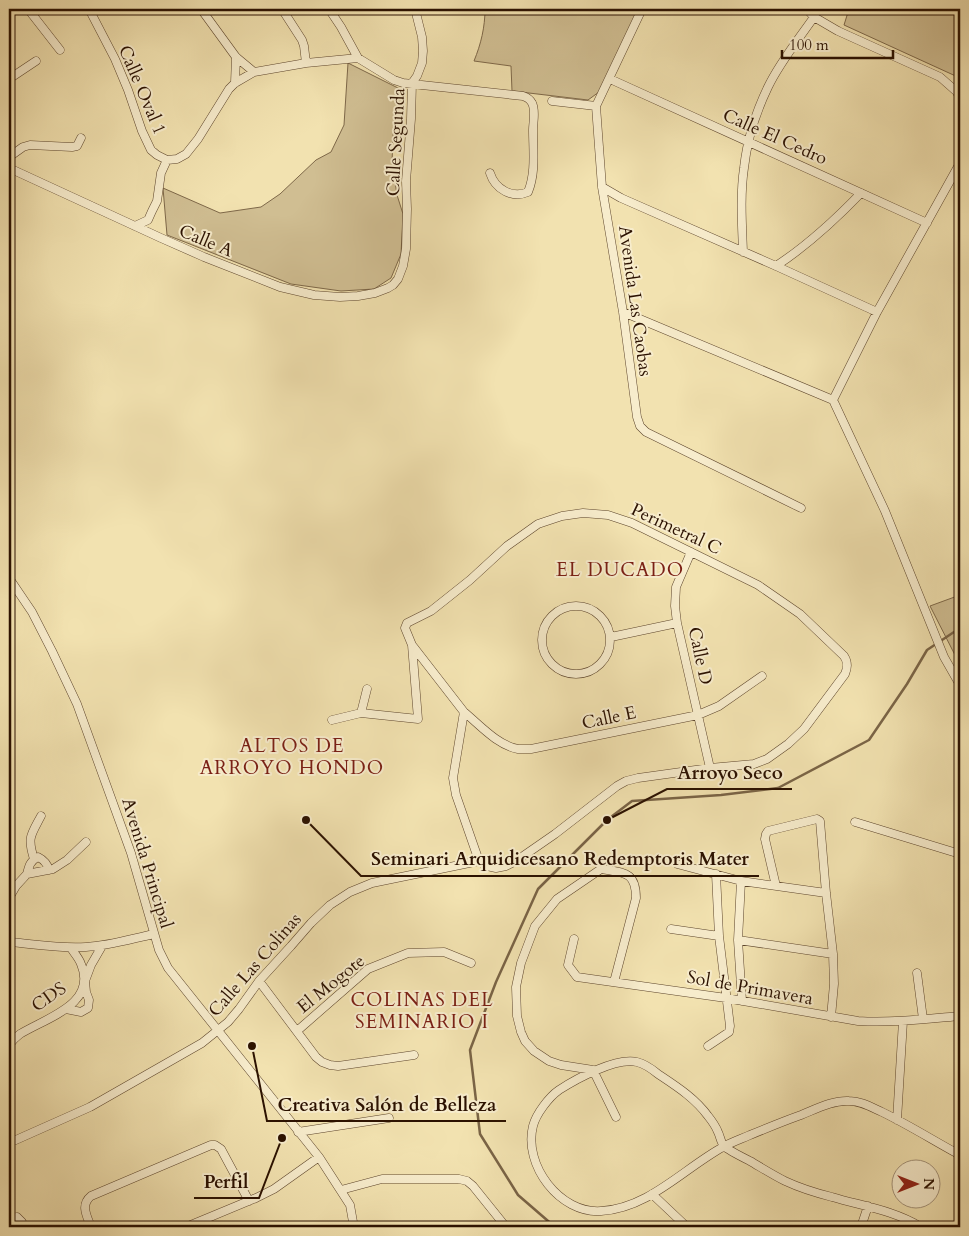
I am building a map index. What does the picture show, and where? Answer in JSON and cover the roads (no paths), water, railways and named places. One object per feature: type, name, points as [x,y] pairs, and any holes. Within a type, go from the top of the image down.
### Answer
[{"type":"street","points":[[28,9],[60,50]]},
{"type":"street","name":"Calle Oval 1","points":[[89,9],[115,59],[151,150],[167,160]]},
{"type":"street","points":[[200,9],[236,58],[254,72]]},
{"type":"street","points":[[282,9],[302,40],[306,63]]},
{"type":"street","points":[[329,9],[358,58],[394,80],[403,83],[523,96],[529,99],[534,111],[532,176],[528,192],[524,194],[507,193],[492,181],[490,173]]},
{"type":"street","name":"Calle Segunda","points":[[398,279],[406,249],[408,209],[406,181],[412,83],[422,63],[423,51],[422,37],[415,9]]},
{"type":"street","points":[[552,101],[596,106],[642,9]]},
{"type":"street","points":[[807,9],[814,17],[838,31],[940,77],[957,92],[960,100]]},
{"type":"street","points":[[743,252],[741,210],[743,168],[756,116],[780,64],[814,17]]},
{"type":"street","points":[[234,83],[236,58]]},
{"type":"street","points":[[135,226],[148,220],[157,201],[161,173],[167,160],[177,159],[186,154],[198,139],[234,83],[254,72],[306,63],[358,58]]},
{"type":"street","points":[[9,79],[36,62]]},
{"type":"street","name":"Calle El Cedro","points":[[610,79],[927,223]]},
{"type":"street","name":"Avenida Las Caobas","points":[[596,106],[602,187],[623,312],[636,417],[640,426],[646,432],[802,508]]},
{"type":"street","points":[[9,157],[26,146],[77,146],[81,138]]},
{"type":"street","points":[[833,400],[877,312],[960,163]]},
{"type":"street","name":"Calle A","points":[[9,168],[204,257],[280,287],[314,295],[358,296],[388,288],[398,279]]},
{"type":"street","points":[[602,187],[621,198],[877,312]]},
{"type":"street","points":[[776,266],[796,253],[861,193]]},
{"type":"street","points":[[606,210],[621,198]]},
{"type":"street","points":[[623,312],[833,400],[885,510],[944,657],[959,680]]},
{"type":"street","name":"Perimetral C","points":[[412,645],[405,628],[408,623],[431,611],[470,580],[507,546],[538,524],[562,516],[583,513],[608,515],[632,523],[758,586],[800,614],[844,656],[848,664],[845,674],[804,730],[788,744],[766,759],[754,764],[710,768]]},
{"type":"street","name":"Calle D","points":[[691,552],[676,587],[675,606],[710,768]]},
{"type":"street","name":"Avenida Principal","points":[[9,578],[32,612],[77,704],[131,853],[159,950],[168,968],[319,1157],[350,1204],[352,1227]]},
{"type":"street","points":[[576,605],[586,606],[603,618],[608,627],[610,637],[610,647],[600,665],[592,671],[582,674],[571,674],[553,665],[543,648],[542,637],[544,627],[549,618],[557,611],[576,605]]},
{"type":"street","points":[[610,637],[678,623]]},
{"type":"street","points":[[332,720],[362,713],[418,719],[412,645]]},
{"type":"street","name":"Calle E","points":[[412,645],[464,712],[497,740],[518,748],[531,749],[698,715],[719,706],[762,676]]},
{"type":"street","points":[[362,713],[367,689]]},
{"type":"street","points":[[464,712],[453,778],[456,795],[479,861],[486,866],[496,868],[516,861],[626,781],[710,768]]},
{"type":"street","points":[[34,859],[30,837],[41,816]]},
{"type":"street","points":[[776,886],[765,839],[766,834],[768,831],[817,819],[820,821],[833,954],[834,984],[831,1017]]},
{"type":"street","points":[[855,822],[960,854]]},
{"type":"street","points":[[27,874],[53,870],[86,842]]},
{"type":"street","points":[[9,898],[16,886],[27,874],[29,864],[34,859],[43,860],[48,864],[49,870]]},
{"type":"street","name":"Calle Las Colinas","points":[[9,1143],[90,1107],[202,1043],[228,1022],[258,981],[311,923],[330,904],[350,892],[372,883],[479,861]]},
{"type":"street","points":[[677,864],[741,881],[826,893]]},
{"type":"street","points":[[593,1070],[561,1065],[549,1061],[534,1051],[525,1041],[521,1032],[517,1016],[516,987],[521,963],[535,926],[557,898],[601,869],[626,874],[633,879],[636,887],[636,898],[614,982]]},
{"type":"street","points":[[708,1046],[729,1032],[730,1029],[718,936],[716,874]]},
{"type":"street","points":[[741,881],[738,940],[742,1001]]},
{"type":"street","points":[[671,930],[718,936]]},
{"type":"street","points":[[9,937],[12,943],[71,948],[102,946],[154,934]]},
{"type":"street","name":"Sol de Primavera","points":[[574,939],[568,965],[577,977],[726,998],[858,1021],[903,1021],[960,1016]]},
{"type":"street","points":[[738,940],[833,954]]},
{"type":"street","points":[[66,1009],[81,1012],[88,1008],[89,1000],[85,981],[102,946]]},
{"type":"street","name":"CDS","points":[[9,1045],[18,1036],[66,1009],[76,1001],[85,981],[81,964],[71,948]]},
{"type":"street","name":"El Mogote","points":[[297,1031],[368,969],[400,956],[408,953],[444,952],[471,963]]},
{"type":"street","points":[[917,973],[923,1019]]},
{"type":"street","points":[[258,981],[316,1057],[322,1062],[330,1065],[346,1065],[414,1055]]},
{"type":"street","points":[[897,1120],[903,1021]]},
{"type":"street","points":[[9,1032],[18,1036]]},
{"type":"street","points":[[921,1227],[906,1218],[868,1206],[833,1198],[792,1184],[724,1146],[717,1129],[707,1114],[682,1090],[639,1062],[622,1062],[593,1070],[568,1084],[555,1093],[539,1112],[533,1125],[531,1139],[534,1157],[540,1172],[551,1188],[562,1198],[586,1211],[599,1211],[628,1206],[652,1194],[724,1146],[837,1102],[863,1103],[960,1156]]},
{"type":"street","points":[[593,1070],[616,1117]]},
{"type":"street","points":[[298,1132],[389,1118]]},
{"type":"street","points":[[91,1227],[85,1212],[85,1203],[91,1196],[211,1145],[221,1149],[249,1201]]},
{"type":"street","points":[[186,1227],[274,1189],[319,1157]]},
{"type":"street","points":[[341,1190],[382,1179],[467,1181],[506,1227]]},
{"type":"street","points":[[652,1194],[687,1227]]},
{"type":"street","points":[[861,1227],[868,1206]]},
{"type":"street","points":[[13,1218],[22,1222],[24,1227]]},
{"type":"waterway","points":[[555,1227],[518,1195],[480,1134],[470,1050],[496,982],[538,889],[607,820],[632,801],[721,795],[778,788],[869,740],[907,684],[927,650],[960,628]]},
{"type":"place","name":"Seminari Arquidicesano Redemptoris Mater","points":[[306,820]]},
{"type":"place","name":"Arroyo Seco","points":[[607,820]]},
{"type":"place","name":"Creativa Salón de Belleza","points":[[252,1046]]},
{"type":"place","name":"Perfil","points":[[282,1138]]},
{"type":"district","name":"EL DUCADO","points":[[620,570]]},
{"type":"district","name":"ALTOS DE ARROYO HONDO","points":[[292,757]]},
{"type":"district","name":"COLINAS DEL SEMINARIO I","points":[[422,1011]]}]
